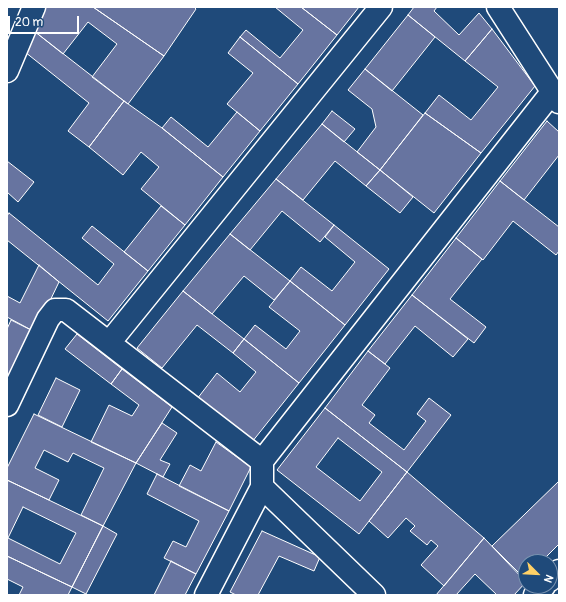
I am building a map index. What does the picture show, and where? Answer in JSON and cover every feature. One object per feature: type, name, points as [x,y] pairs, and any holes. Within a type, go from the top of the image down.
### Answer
[{"type":"street","points":[[7,70],[34,7]]},
{"type":"street","points":[[109,344],[381,7]]},
{"type":"street","points":[[206,595],[262,487],[262,461],[556,96],[498,7]]},
{"type":"street","points":[[7,405],[48,319],[55,310],[66,310],[262,461]]},
{"type":"street","points":[[262,487],[374,595]]},
{"type":"building","points":[[44,7],[93,7],[164,56],[128,104],[92,77],[117,44],[88,22],[63,54],[34,31]]},
{"type":"building","points":[[93,7],[194,7],[196,9],[164,56]]},
{"type":"building","points":[[275,7],[301,7],[337,35],[298,84],[240,37],[246,30],[280,58],[303,30]]},
{"type":"building","points":[[301,7],[359,7],[337,35]]},
{"type":"building","points":[[414,7],[437,7],[434,11],[459,35],[479,13],[492,29],[465,61],[408,15]]},
{"type":"building","points":[[408,15],[435,37],[392,91],[365,69]]},
{"type":"building","points":[[492,29],[535,86],[481,153],[425,113],[439,95],[471,120],[498,87],[465,61]]},
{"type":"building","points":[[34,31],[124,101],[89,147],[68,131],[89,103],[25,52]]},
{"type":"building","points":[[240,37],[298,84],[260,131],[227,104],[253,73],[228,53]]},
{"type":"building","points":[[365,69],[423,115],[380,170],[357,152],[376,127],[372,109],[348,90]]},
{"type":"building","points":[[124,101],[162,128],[223,177],[185,225],[141,189],[159,167],[141,152],[123,175],[89,147]]},
{"type":"building","points":[[332,111],[355,129],[344,142],[322,124]]},
{"type":"building","points":[[237,112],[260,131],[223,177],[162,128],[171,117],[208,147]]},
{"type":"building","points":[[425,113],[481,153],[434,213],[380,170]]},
{"type":"building","points":[[547,121],[559,132],[559,155],[524,200],[500,181]]},
{"type":"building","points":[[322,124],[380,170],[366,186],[335,161],[303,200],[276,179]]},
{"type":"building","points":[[7,161],[34,182],[18,202],[7,192]]},
{"type":"building","points":[[380,170],[413,197],[400,213],[366,186]]},
{"type":"building","points":[[276,179],[334,225],[320,242],[282,211],[250,250],[230,234]]},
{"type":"building","points":[[500,181],[559,227],[559,251],[556,255],[513,221],[483,260],[456,238]]},
{"type":"building","points":[[161,206],[185,225],[148,271],[124,252]]},
{"type":"building","points":[[9,213],[98,285],[114,264],[82,238],[92,226],[148,271],[108,321],[7,240],[7,216]]},
{"type":"building","points":[[334,225],[389,269],[345,325],[290,281],[301,267],[332,291],[355,262],[325,237]]},
{"type":"building","points":[[230,234],[290,281],[274,300],[244,276],[212,314],[183,291]]},
{"type":"building","points":[[456,238],[482,259],[450,299],[486,327],[474,343],[412,295]]},
{"type":"building","points":[[39,265],[59,282],[35,332],[7,317],[7,296],[20,303]]},
{"type":"building","points":[[290,281],[345,325],[299,383],[244,339],[255,325],[286,349],[300,331],[269,307]]},
{"type":"building","points":[[183,291],[244,339],[233,353],[197,325],[162,368],[137,348]]},
{"type":"building","points":[[412,295],[468,339],[453,357],[415,326],[385,364],[368,351]]},
{"type":"building","points":[[11,320],[35,332],[7,381],[7,329]]},
{"type":"building","points":[[77,334],[122,369],[111,384],[65,349]]},
{"type":"building","points":[[244,339],[299,383],[252,442],[197,399],[217,373],[240,392],[256,372],[233,353]]},
{"type":"building","points":[[368,351],[390,368],[362,405],[375,415],[369,423],[404,450],[426,421],[417,414],[429,398],[451,415],[407,472],[325,408]]},
{"type":"building","points":[[122,369],[172,407],[136,463],[91,442],[109,405],[132,416],[139,405],[111,384]]},
{"type":"building","points":[[56,378],[80,390],[62,427],[38,415]]},
{"type":"building","points":[[325,408],[407,472],[359,534],[277,470]],"holes":[[[338,438],[382,472],[360,501],[316,467]]]},
{"type":"building","points":[[34,414],[136,463],[103,526],[81,515],[104,468],[73,453],[68,462],[44,450],[35,468],[59,480],[49,500],[7,480],[7,468]]},
{"type":"building","points":[[162,423],[177,433],[160,460],[170,464],[163,477],[136,463]]},
{"type":"building","points":[[216,442],[251,467],[229,511],[179,486],[190,465],[201,471]]},
{"type":"building","points":[[407,472],[484,538],[444,586],[421,565],[438,546],[431,540],[427,545],[410,531],[415,526],[406,518],[388,538],[369,521]]},
{"type":"building","points":[[157,474],[229,511],[196,574],[164,558],[173,541],[186,547],[199,521],[147,494]]},
{"type":"building","points":[[7,480],[103,526],[72,587],[7,556]],"holes":[[[23,507],[76,533],[60,564],[8,538]]]},
{"type":"building","points":[[559,481],[559,544],[549,554],[518,554],[518,572],[492,546]]},
{"type":"building","points":[[103,526],[117,534],[86,594],[72,587]]},
{"type":"building","points":[[262,531],[320,557],[314,571],[279,556],[258,595],[236,595],[230,592]]},
{"type":"building","points":[[484,538],[518,574],[518,591],[514,595],[497,595],[475,574],[456,595],[436,595]]},
{"type":"building","points":[[7,556],[72,587],[68,595],[19,595],[23,587],[7,579]]},
{"type":"building","points":[[171,561],[196,574],[185,595],[154,595]]}]
